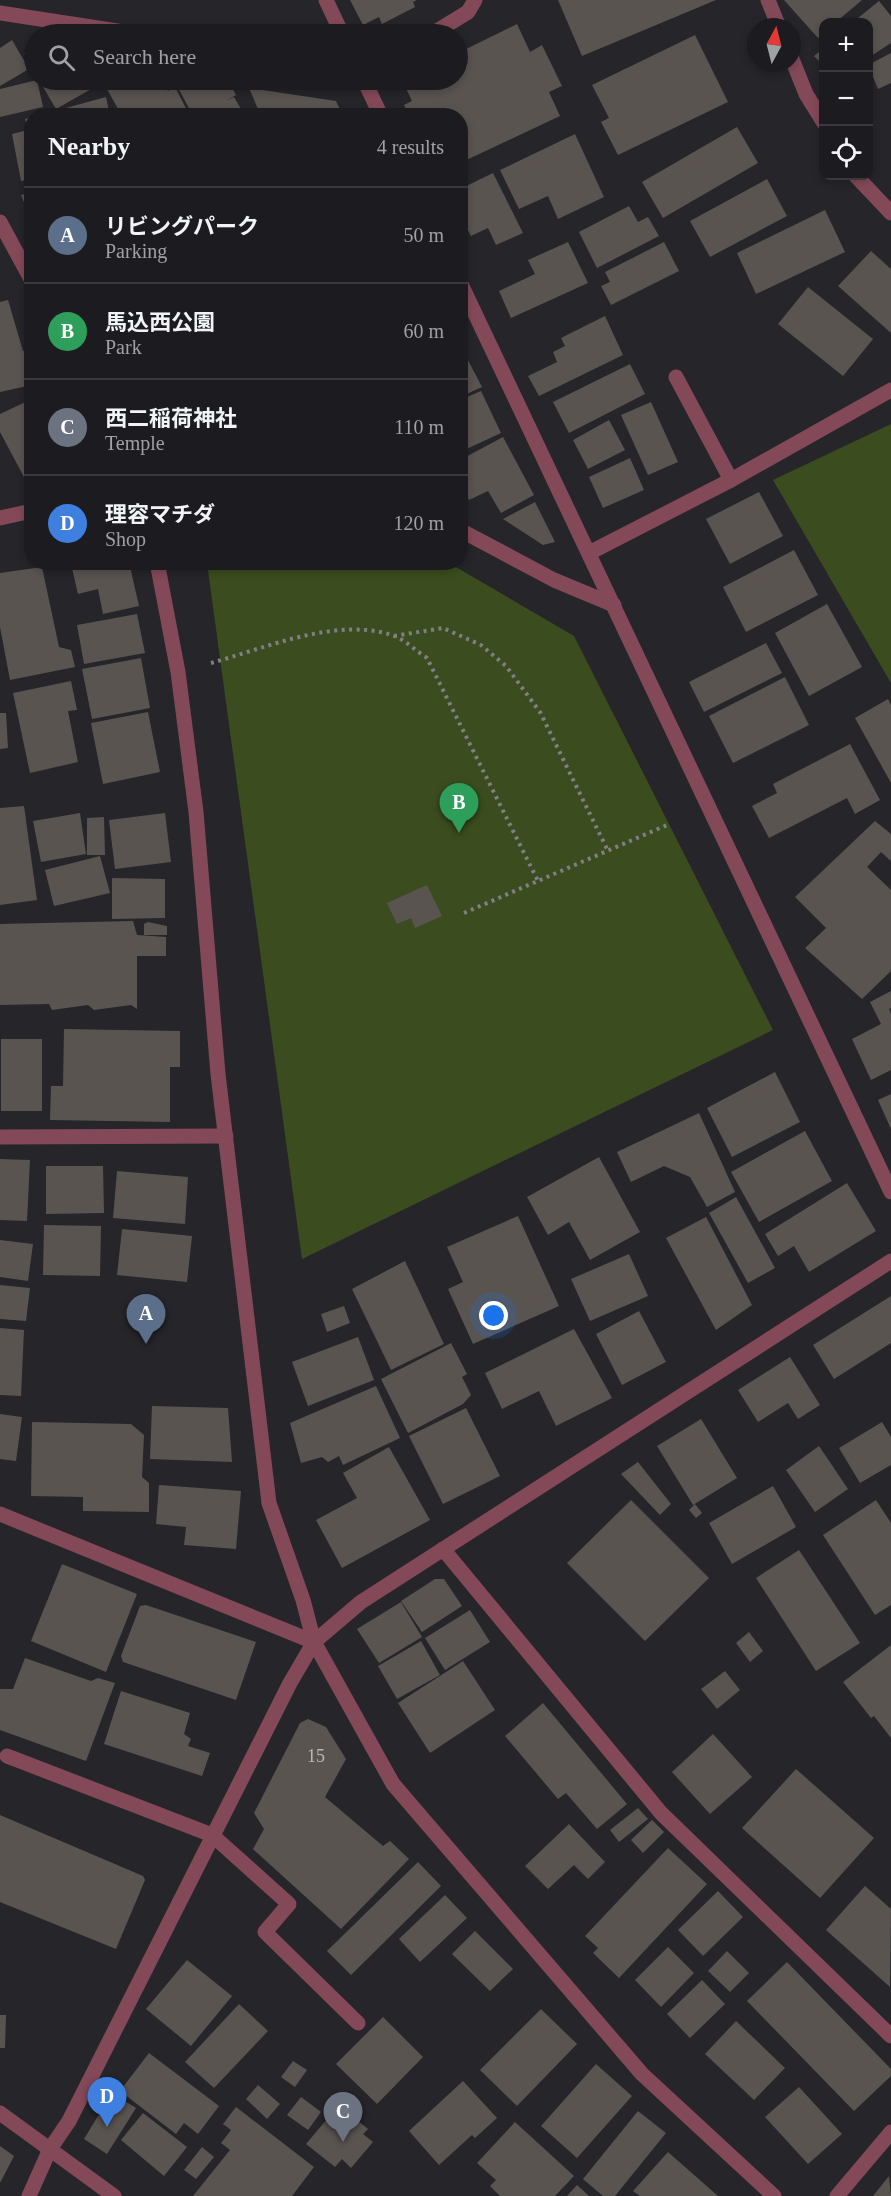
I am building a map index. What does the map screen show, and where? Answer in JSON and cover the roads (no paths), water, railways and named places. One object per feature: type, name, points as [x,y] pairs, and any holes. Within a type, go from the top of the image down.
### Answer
[{"type":"street","points":[[326,0],[337,24]]},
{"type":"street","points":[[448,24],[468,12],[476,0]]},
{"type":"street","points":[[768,0],[775,18]]},
{"type":"street","points":[[0,13],[72,24]]},
{"type":"street","points":[[797,72],[806,94],[819,115]]},
{"type":"street","points":[[369,90],[377,108]]},
{"type":"street","points":[[860,180],[891,213]]},
{"type":"street","points":[[0,222],[24,266]]},
{"type":"street","points":[[468,299],[891,1192]]},
{"type":"street","points":[[676,377],[731,480]]},
{"type":"street","points":[[589,553],[731,480],[891,390]]},
{"type":"street","points":[[0,518],[24,513]]},
{"type":"street","points":[[468,534],[554,580],[614,605]]},
{"type":"street","points":[[159,570],[178,672],[196,812],[226,1136],[270,1503],[303,1600],[314,1642],[393,1784],[642,2074],[774,2196]]},
{"type":"street","points":[[0,1137],[226,1136]]},
{"type":"street","points":[[29,2196],[212,1835],[314,1642],[362,1602],[891,1261]]},
{"type":"street","points":[[0,1514],[314,1642]]},
{"type":"street","points":[[443,1549],[661,1813],[891,2036]]},
{"type":"street","points":[[7,1756],[212,1835],[289,1904],[265,1932],[358,2023]]},
{"type":"street","points":[[0,2113],[114,2196]]},
{"type":"street","points":[[837,2196],[891,2132]]},
{"type":"place","name":"馬込西公園","points":[[459,833]]},
{"type":"place","name":"リビングパーク","points":[[146,1344]]},
{"type":"place","name":"理容マチダ","points":[[107,2127]]},
{"type":"place","name":"西二稲荷神社","points":[[343,2142]]}]
